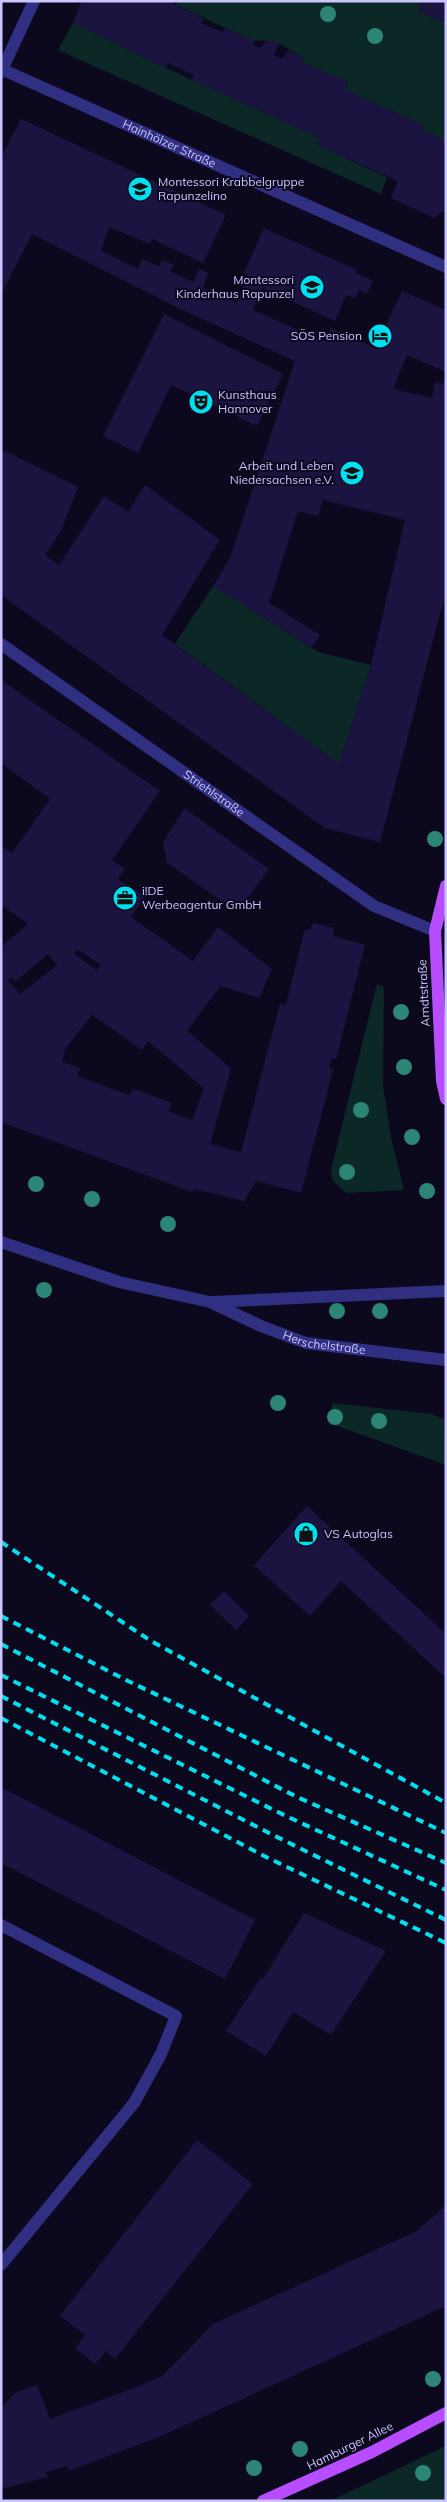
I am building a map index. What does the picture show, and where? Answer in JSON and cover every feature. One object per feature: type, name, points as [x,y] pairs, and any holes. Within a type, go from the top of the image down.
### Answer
[{"type":"main road","name":"Arndtstraße","points":[[446,886],[435,931],[442,1081],[446,1099]]},
{"type":"main road","name":"Hamburger Allee","points":[[263,2501],[372,2452],[446,2413]]},
{"type":"street","points":[[2,70],[34,1]]},
{"type":"street","name":"Hainhölzer Straße","points":[[2,70],[446,267]]},
{"type":"street","name":"Striehlstraße","points":[[1,644],[374,906],[435,931]]},
{"type":"street","name":"Herschelstraße","points":[[1,1242],[120,1282],[210,1302],[261,1326],[306,1343],[446,1360]]},
{"type":"street","name":"Herschelstraße","points":[[210,1302],[446,1291]]},
{"type":"street","points":[[1,1925],[176,2016],[161,2054],[134,2103],[1,2265]]},
{"type":"green space","points":[[178,1],[422,1],[419,12],[446,23],[446,141],[422,129],[423,125],[345,90],[348,82],[301,62],[303,57],[285,47],[274,42],[254,41],[176,5]]},
{"type":"green space","points":[[73,23],[166,68],[320,138],[317,145],[387,177],[381,194],[58,50]]},
{"type":"green space","points":[[213,586],[318,652],[371,665],[339,764],[175,644]]},
{"type":"green space","points":[[377,984],[384,987],[383,1086],[391,1138],[404,1190],[346,1193],[333,1181],[331,1170]]},
{"type":"green space","points":[[332,1403],[431,1414],[444,1419],[446,1465],[332,1424]]},
{"type":"green space","points":[[446,2446],[446,2501],[330,2501]]},
{"type":"building","points":[[82,1],[168,1],[204,19],[201,23],[222,32],[225,28],[254,41],[253,45],[260,48],[268,39],[279,44],[274,55],[282,59],[289,50],[303,57],[301,62],[348,82],[345,90],[423,125],[422,129],[446,141],[446,209],[434,218],[391,198],[398,181],[317,145],[320,138],[192,80],[194,75],[168,63],[166,68],[73,23]]},
{"type":"building","points":[[422,1],[446,1],[446,23],[419,12]]},
{"type":"building","points":[[21,119],[226,215],[203,263],[152,239],[150,244],[109,227],[101,251],[138,269],[142,259],[159,266],[162,260],[174,265],[170,271],[193,282],[199,269],[208,273],[203,287],[237,303],[248,275],[244,273],[264,228],[357,270],[356,273],[373,281],[367,294],[359,290],[355,298],[346,295],[335,321],[262,288],[253,310],[324,341],[331,328],[375,348],[402,291],[446,310],[446,372],[407,355],[393,389],[432,398],[435,382],[446,384],[446,591],[380,842],[325,828],[1,595],[1,449],[78,487],[61,531],[45,555],[59,565],[104,496],[128,512],[145,485],[220,540],[162,635],[339,764],[371,665],[405,520],[323,500],[318,516],[298,511],[269,603],[320,635],[312,648],[213,586],[230,558],[295,361],[180,309],[32,234],[1,295],[1,158]]},
{"type":"building","points":[[164,314],[283,374],[257,426],[171,385],[138,453],[103,436]]},
{"type":"building","points":[[1,680],[160,791],[112,860],[125,869],[118,879],[145,896],[131,917],[193,961],[218,927],[272,969],[259,998],[220,986],[187,1031],[231,1068],[210,1144],[241,1152],[280,1004],[286,1005],[305,929],[310,930],[313,923],[334,928],[333,936],[365,945],[336,1059],[332,1058],[329,1068],[333,1070],[301,1193],[256,1181],[244,1201],[194,1189],[192,1192],[1,1122],[1,947],[28,924],[1,905],[1,846],[12,853],[50,799],[1,763]],"holes":[[[77,949],[101,965],[97,970],[74,954]],[[48,954],[57,965],[20,994],[8,980],[11,977],[16,981]],[[92,1015],[142,1050],[148,1041],[204,1088],[192,1120],[168,1111],[172,1103],[134,1089],[129,1095],[77,1076],[80,1068],[62,1062],[65,1049]]]},
{"type":"building","points":[[184,808],[269,869],[249,896],[242,902],[231,904],[222,901],[167,863],[163,843]]},
{"type":"building","points":[[307,1506],[446,1634],[446,1678],[341,1581],[310,1616],[254,1565]]},
{"type":"building","points":[[224,1591],[249,1616],[236,1630],[210,1605]]},
{"type":"building","points":[[1,1787],[255,1920],[225,1979],[1,1863]]},
{"type":"building","points":[[304,1913],[386,1951],[331,2035],[293,2012],[266,2056],[226,2031],[261,1977],[263,1979]]},
{"type":"building","points":[[197,2140],[253,2184],[115,2359],[106,2351],[95,2364],[75,2348],[85,2335],[60,2316]]},
{"type":"building","points":[[446,2205],[446,2306],[161,2436],[69,2471],[67,2466],[46,2472],[48,2477],[1,2489],[1,2403],[4,2405],[15,2393],[37,2385],[50,2419],[142,2385],[162,2376],[213,2324],[417,2231]]},
{"type":"railway","points":[[1,1542],[151,1641],[446,1803]]},
{"type":"railway","points":[[1,1616],[128,1681],[446,1833]]},
{"type":"railway","points":[[1,1644],[297,1797],[446,1863]]},
{"type":"railway","points":[[1,1675],[286,1816],[446,1890]]},
{"type":"railway","points":[[1,1696],[275,1836],[446,1920]]},
{"type":"railway","points":[[1,1718],[264,1856],[446,1943]]},
{"type":"place","name":"Montessori Krabbelgruppe Rapunzelino","points":[[140,189]]},
{"type":"place","name":"Montessori Kinderhaus Rapunzel","points":[[312,287]]},
{"type":"place","name":"SÖS Pension","points":[[380,336]]},
{"type":"place","name":"Kunsthaus Hannover","points":[[201,402]]},
{"type":"place","name":"Arbeit und Leben Niedersachsen e.V.","points":[[352,473]]},
{"type":"place","name":"i!DE Werbeagentur GmbH","points":[[125,898]]},
{"type":"place","name":"VS Autoglas","points":[[306,1534]]}]
